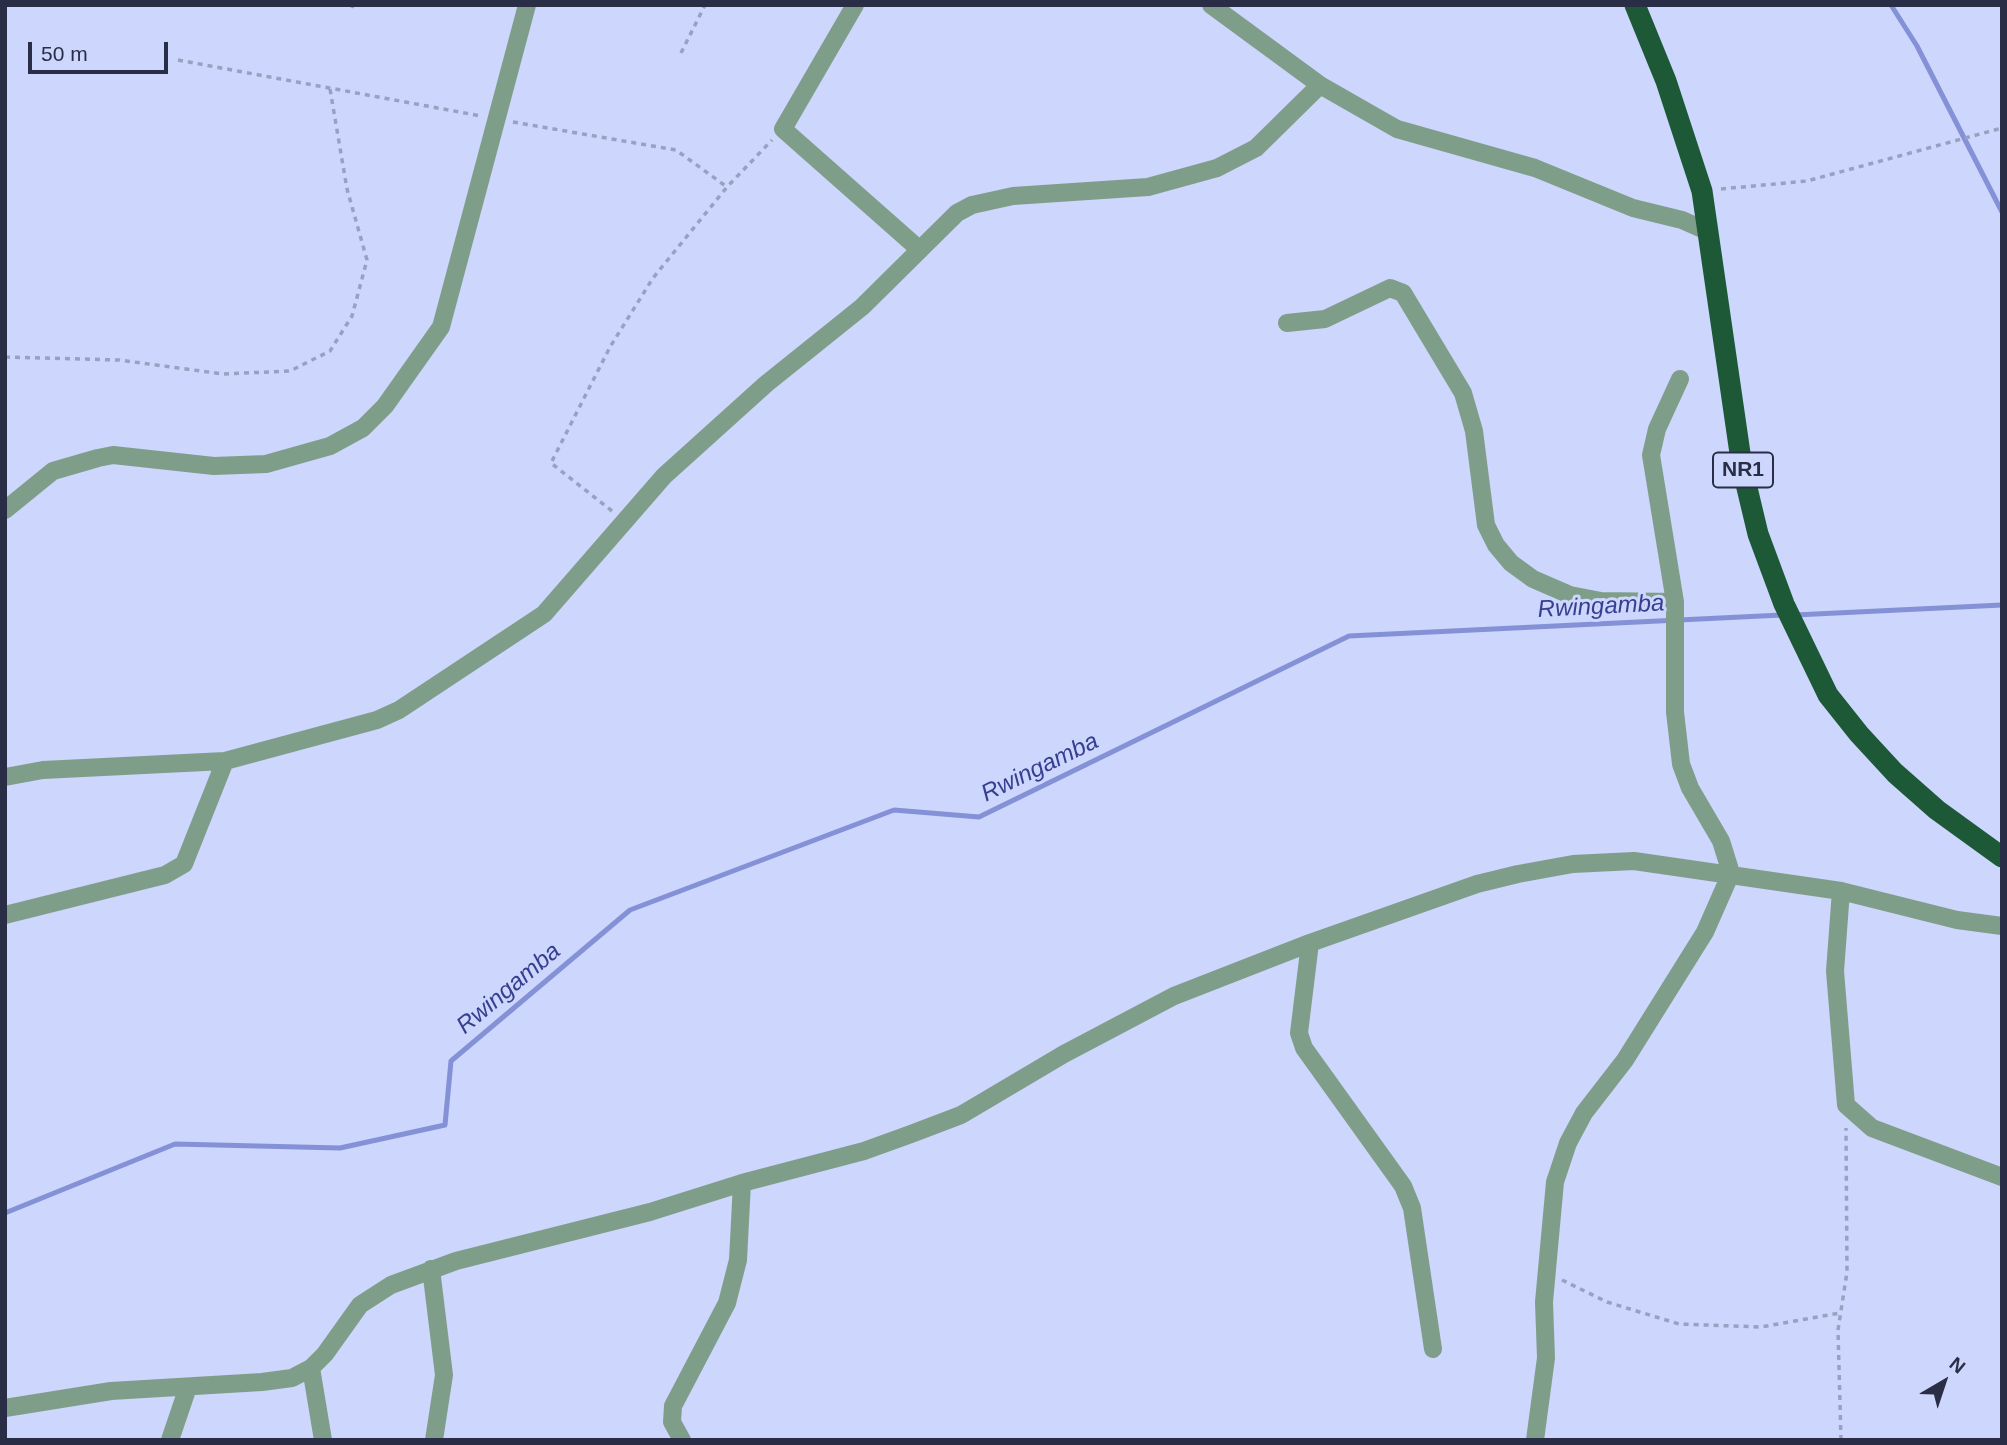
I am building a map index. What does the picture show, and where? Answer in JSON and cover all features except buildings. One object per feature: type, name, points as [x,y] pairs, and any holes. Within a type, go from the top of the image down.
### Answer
[{"type":"highway","name":"NR1","points":[[1635,5],[1666,81],[1702,191],[1742,467],[1758,534],[1802,646],[1828,695],[1895,773],[1937,810],[2002,857]]},
{"type":"street","points":[[5,510],[53,471],[98,458],[114,455],[214,466],[266,464],[330,446],[363,428],[385,406],[441,327],[527,5]]},
{"type":"street","points":[[855,5],[783,128],[920,250]]},
{"type":"street","points":[[1212,5],[1320,85],[1412,135],[1535,168],[1633,208],[1682,220],[1707,231]]},
{"type":"street","points":[[5,778],[43,770],[225,761],[377,720],[399,709],[544,614],[664,476],[766,384],[862,307],[957,213],[972,205],[1045,192],[1148,187],[1217,168],[1256,148],[1320,85]]},
{"type":"street","points":[[1287,323],[1325,319],[1391,288],[1403,293],[1463,393],[1474,431],[1486,525],[1496,545],[1511,563],[1533,579],[1570,595],[1601,601],[1675,602]]},
{"type":"street","points":[[1535,1440],[1546,1358],[1544,1302],[1555,1182],[1568,1143],[1584,1114],[1625,1060],[1705,932],[1731,873],[1721,841],[1690,788],[1681,764],[1675,712],[1675,602],[1651,455],[1657,429],[1680,379]]},
{"type":"street","points":[[5,915],[165,876],[184,864],[225,761]]},
{"type":"street","points":[[5,1408],[72,1395],[292,1378],[311,1368],[360,1305],[391,1285],[431,1269],[602,1226],[742,1183],[864,1152],[961,1115],[1064,1054],[1174,996],[1310,943],[1477,884],[1551,868],[1608,861],[1634,861],[1841,891],[1957,920],[2002,926]]},
{"type":"street","points":[[1841,891],[1835,971],[1846,1105],[1872,1128],[2002,1177]]},
{"type":"street","points":[[1310,943],[1299,1033],[1304,1048],[1404,1186],[1412,1209],[1433,1349]]},
{"type":"street","points":[[682,1440],[672,1422],[673,1406],[727,1303],[738,1260],[742,1183]]},
{"type":"street","points":[[431,1269],[444,1374],[434,1440]]},
{"type":"street","points":[[311,1368],[323,1440]]},
{"type":"street","points":[[170,1440],[188,1387]]},
{"type":"path","points":[[681,53],[705,5]]},
{"type":"path","points":[[178,60],[676,150],[727,187]]},
{"type":"path","points":[[5,357],[119,360],[223,374],[290,371],[330,351],[352,316],[367,260],[347,189],[330,89]]},
{"type":"path","points":[[625,522],[551,463],[610,347],[653,278],[727,187],[783,128]]},
{"type":"path","points":[[1702,191],[1807,181],[2002,128]]},
{"type":"path","points":[[1841,1440],[1838,1330],[1847,1272],[1846,1105]]},
{"type":"path","points":[[1548,1273],[1607,1302],[1679,1324],[1761,1327],[1840,1313]]},
{"type":"waterway","points":[[1891,5],[1917,46],[2002,212]]},
{"type":"waterway","name":"Rwingamba","points":[[1795,615],[2002,605]]},
{"type":"waterway","name":"Rwingamba","points":[[5,1213],[175,1144],[340,1148],[445,1125],[451,1061],[630,910],[894,810],[979,817],[1349,636],[1782,615]]}]
